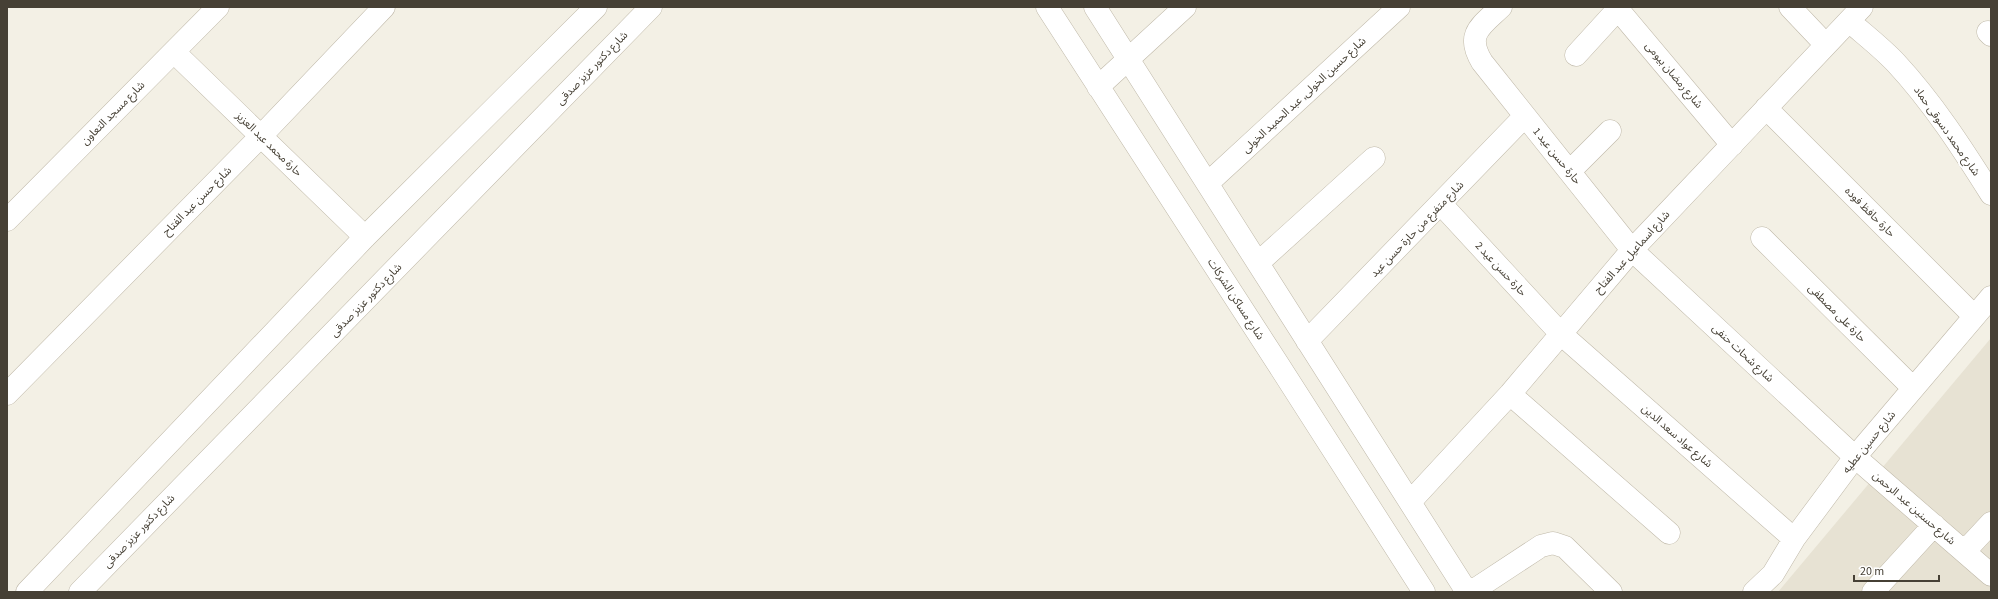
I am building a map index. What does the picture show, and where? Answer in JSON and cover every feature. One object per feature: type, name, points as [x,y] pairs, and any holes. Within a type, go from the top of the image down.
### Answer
[{"type":"street","name":"شارع مسجد التعاون","points":[[7,220],[218,7]]},
{"type":"street","name":"شارع حسن عبد الفتاح","points":[[7,394],[261,136],[384,7]]},
{"type":"street","points":[[27,592],[365,237],[596,7]]},
{"type":"street","name":"شارع دكتور عزيز صدقى","points":[[80,592],[651,7]]},
{"type":"street","name":"شارع مساكن الشركات","points":[[1047,7],[1424,592]]},
{"type":"street","points":[[1095,7],[1467,592]]},
{"type":"street","points":[[1098,87],[1185,7]]},
{"type":"street","name":"شارع حسين الخولى, عبد الحميد الخولى","points":[[1208,184],[1400,7]]},
{"type":"street","name":"حارة حسن عيد 1","points":[[1501,7],[1483,24],[1475,35],[1474,50],[1632,250]]},
{"type":"street","points":[[1790,7],[1826,45]]},
{"type":"street","points":[[1576,55],[1626,11]]},
{"type":"street","name":"شارع رمضان بيومى","points":[[1626,11],[1732,145]]},
{"type":"street","name":"شارع اسماعيل عبد الفتاح","points":[[1410,502],[1510,394],[1632,250],[1855,14]]},
{"type":"street","name":"شارع محمد دسوقى حماد","points":[[1855,14],[1918,88],[1958,142],[1991,194]]},
{"type":"street","name":"حارة محمد عبد العزيز","points":[[174,52],[365,237]]},
{"type":"street","name":"حارة حافظ فوده","points":[[1766,108],[1974,316]]},
{"type":"street","name":"شارع متفرع من حارة حسن عيد","points":[[1307,341],[1525,116]]},
{"type":"street","points":[[1570,172],[1610,131]]},
{"type":"street","points":[[1258,263],[1374,158]]},
{"type":"street","name":"حارة حسن عيد 2","points":[[1441,204],[1561,334]]},
{"type":"street","name":"حارة على مصطفى","points":[[1762,238],[1913,388]]},
{"type":"street","name":"شارع شحات حنفى","points":[[1632,250],[1855,457]]},
{"type":"street","name":"شارع حسين عطيه","points":[[1754,592],[1772,574],[1794,539],[1855,457],[1991,297]]},
{"type":"street","name":"شارع عواد سعد الدين","points":[[1561,334],[1794,539]]},
{"type":"street","points":[[1510,394],[1669,533]]},
{"type":"street","name":"شارع حسنين عبد الرحمن","points":[[1855,457],[1991,575]]},
{"type":"street","points":[[1965,551],[1991,523]]},
{"type":"street","points":[[1873,592],[1934,525]]},
{"type":"street","points":[[1471,592],[1541,546],[1553,543],[1565,547],[1611,592]]},
{"type":"shaded area","points":[[1991,338],[1991,592],[1778,592]]}]
